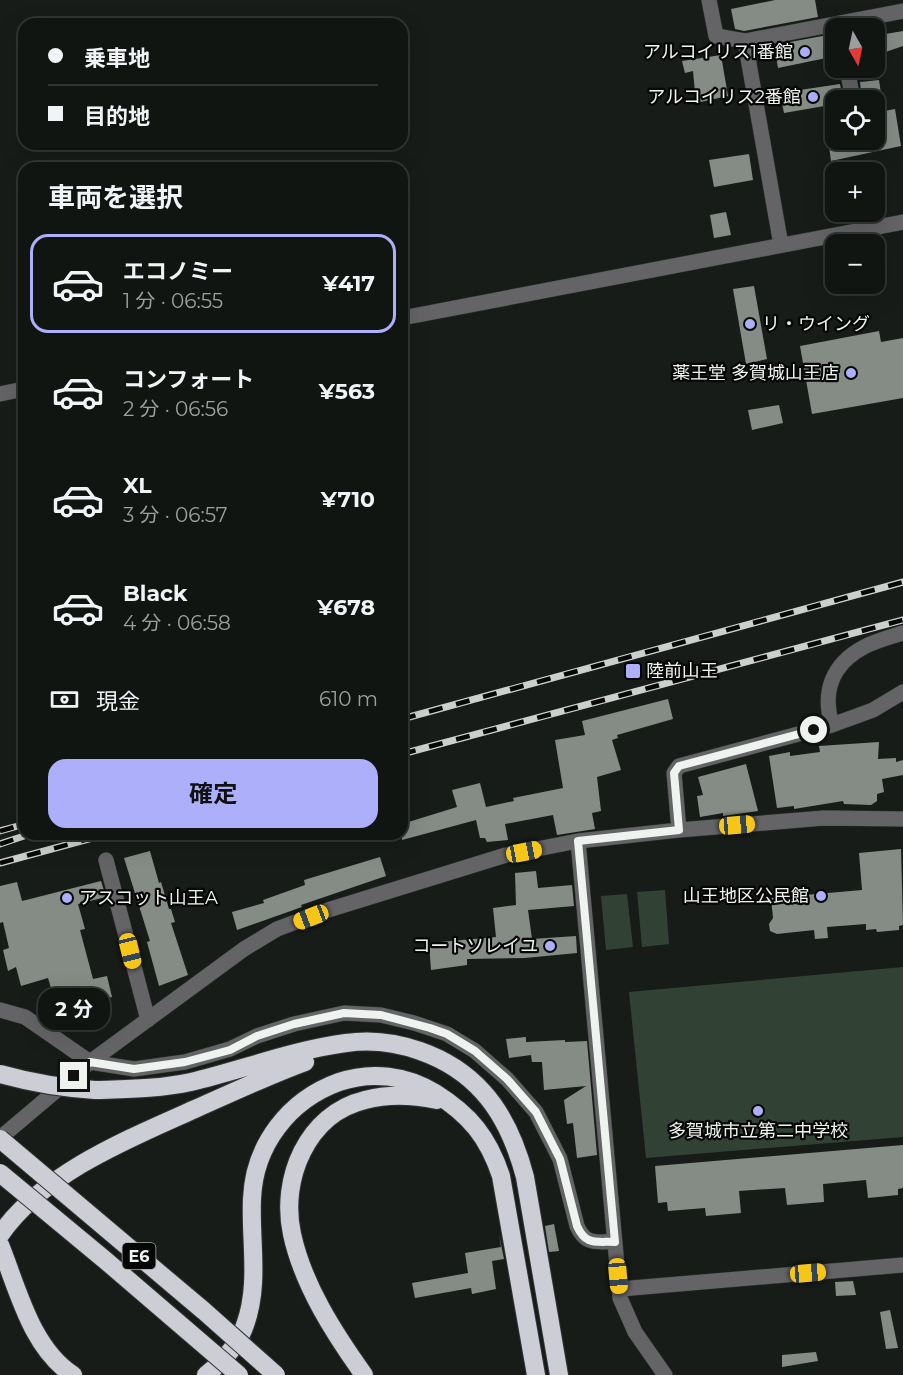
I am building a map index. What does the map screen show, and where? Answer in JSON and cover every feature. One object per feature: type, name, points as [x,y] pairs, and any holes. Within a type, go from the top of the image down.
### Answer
[{"type":"highway","points":[[0,1074],[30,1083],[61,1088],[95,1090],[137,1088],[187,1082],[346,1043],[364,1041],[399,1044],[435,1058],[468,1078],[483,1092],[497,1110],[519,1153],[559,1375]]},
{"type":"highway","points":[[0,1235],[17,1213],[38,1194],[102,1153],[274,1074],[318,1057],[358,1049],[397,1048],[435,1058]]},
{"type":"highway","points":[[206,1375],[220,1364],[233,1348],[245,1327],[254,1282],[252,1197],[256,1171],[264,1148],[276,1127],[291,1110],[307,1098],[326,1087],[348,1079],[368,1076],[390,1076],[426,1088],[455,1106],[472,1122],[485,1139],[501,1176],[536,1375]]},
{"type":"highway","points":[[364,1375],[316,1298],[297,1253],[289,1211],[293,1173],[299,1156],[309,1140],[333,1115],[363,1100],[401,1095],[440,1100],[455,1106]]},
{"type":"highway","name":"E6","points":[[0,1139],[276,1375]]},
{"type":"highway","name":"E6","points":[[0,1173],[184,1326],[238,1375]]},
{"type":"highway","points":[[0,1245],[37,1335],[52,1357],[73,1375]]},
{"type":"street","points":[[709,0],[716,36],[745,41],[825,28]]},
{"type":"street","points":[[874,18],[903,11]]},
{"type":"street","points":[[745,41],[781,245]]},
{"type":"street","points":[[863,222],[865,230]]},
{"type":"street","points":[[408,317],[903,222]]},
{"type":"street","points":[[0,394],[18,390]]},
{"type":"street","points":[[832,725],[828,711],[827,692],[839,666],[863,647],[903,633]]},
{"type":"street","points":[[679,830],[674,773],[679,766],[832,725],[873,710],[903,692]]},
{"type":"street","points":[[0,1139],[90,1062],[244,949],[277,930],[328,910],[506,855],[578,841],[824,818],[903,819]]},
{"type":"street","points":[[578,841],[620,1298],[635,1332],[664,1375]]},
{"type":"street","points":[[106,860],[148,1020]]},
{"type":"street","points":[[0,1010],[25,1017],[90,1062],[134,1069],[185,1062],[230,1050],[257,1036],[294,1024],[344,1013],[381,1015],[447,1034],[475,1051],[507,1079],[536,1112],[560,1159],[577,1226],[582,1236],[588,1241],[615,1242]]},
{"type":"street","points":[[620,1289],[903,1265]]},
{"type":"green space","points":[[665,890],[669,944],[642,947],[637,892]]},
{"type":"green space","points":[[627,894],[633,947],[606,950],[601,896]]},
{"type":"green space","points":[[903,967],[903,1137],[646,1158],[629,992]]},
{"type":"building","points":[[775,0],[815,0],[818,17],[744,31],[735,29],[731,9]]},
{"type":"building","points":[[903,31],[903,46],[885,52],[885,34]]},
{"type":"building","name":"アルコイリス1番館","points":[[825,35],[825,58],[778,68],[774,45]]},
{"type":"building","points":[[721,55],[728,96],[696,103],[693,71],[685,73],[682,61]]},
{"type":"building","points":[[879,80],[880,90],[861,90],[860,82]]},
{"type":"building","name":"アルコイリス2番館","points":[[840,84],[841,90],[825,90],[825,106],[784,113],[780,93]]},
{"type":"building","points":[[895,109],[901,146],[885,149],[885,111]]},
{"type":"building","points":[[830,150],[882,150],[831,161]]},
{"type":"building","points":[[749,154],[753,180],[714,187],[709,160]]},
{"type":"building","points":[[726,212],[731,235],[714,238],[710,215]]},
{"type":"building","name":"リ・ウイング","points":[[754,286],[767,359],[746,364],[733,289]]},
{"type":"building","name":"薬王堂 多賀城山王店","points":[[879,331],[881,342],[903,338],[903,398],[812,414],[800,346]]},
{"type":"building","points":[[779,405],[783,423],[752,430],[748,410]]},
{"type":"building","points":[[668,699],[673,719],[617,735],[618,738],[612,740],[621,770],[597,777],[601,811],[592,813],[595,829],[557,835],[553,815],[505,824],[508,840],[487,842],[485,838],[480,838],[476,820],[408,838],[408,822],[457,807],[452,790],[480,783],[486,807],[514,801],[513,798],[563,788],[555,740],[585,735],[582,721]]},
{"type":"building","points":[[879,742],[878,759],[896,758],[896,762],[903,760],[903,775],[882,779],[884,792],[877,794],[877,801],[871,805],[844,804],[843,801],[794,809],[794,806],[777,808],[769,756],[790,752],[790,756],[820,752],[819,746]]},
{"type":"building","points":[[746,764],[758,811],[700,817],[697,796],[703,795],[698,777]]},
{"type":"building","points":[[901,849],[903,925],[899,926],[899,930],[877,932],[876,929],[866,930],[866,924],[827,927],[828,938],[815,939],[814,930],[777,934],[770,931],[769,924],[773,918],[771,898],[862,890],[859,853]]},
{"type":"building","points":[[150,851],[159,883],[161,882],[175,922],[171,923],[188,975],[159,986],[147,942],[150,941],[124,858]]},
{"type":"building","points":[[380,857],[386,876],[237,930],[232,912],[264,903],[263,900],[305,885],[304,880]]},
{"type":"building","points":[[536,871],[538,888],[572,885],[574,906],[528,910],[532,939],[576,936],[577,953],[525,958],[467,959],[467,965],[431,970],[429,943],[496,937],[493,908],[516,905],[515,873]]},
{"type":"building","points":[[101,881],[106,897],[78,904],[85,929],[80,930],[93,979],[107,976],[112,997],[58,1011],[48,978],[21,986],[16,967],[8,971],[3,950],[9,948],[3,922],[0,923],[0,886],[17,882],[22,901]]},
{"type":"building","points":[[526,1037],[526,1042],[587,1041],[597,1155],[577,1158],[573,1123],[567,1124],[564,1100],[586,1086],[544,1090],[542,1062],[532,1062],[531,1055],[509,1058],[506,1039]]},
{"type":"building","points":[[903,1145],[903,1188],[898,1189],[898,1195],[868,1198],[866,1180],[823,1184],[824,1202],[787,1205],[785,1188],[739,1191],[741,1213],[706,1216],[705,1208],[668,1211],[667,1202],[658,1203],[655,1166]]},
{"type":"building","points":[[554,1224],[559,1251],[549,1252],[545,1226]]},
{"type":"building","points":[[499,1234],[504,1259],[492,1261],[496,1289],[472,1294],[471,1288],[415,1298],[412,1283],[468,1273],[465,1253],[501,1247]]},
{"type":"building","points":[[853,1281],[856,1295],[836,1296],[835,1282]]},
{"type":"building","points":[[890,1310],[898,1348],[886,1349],[880,1312]]},
{"type":"building","points":[[816,1352],[818,1361],[782,1367],[782,1355]]},
{"type":"railway","points":[[408,717],[903,582]]},
{"type":"railway","points":[[408,752],[903,620]]},
{"type":"railway","points":[[0,831],[18,826]]},
{"type":"railway","points":[[0,844],[18,838]]},
{"type":"railway","points":[[0,863],[85,840]]},
{"type":"place","name":"アルコイリス1番館","points":[[805,52]]},
{"type":"place","name":"アルコイリス2番館","points":[[813,97]]},
{"type":"place","name":"リ・ウイング","points":[[750,324]]},
{"type":"place","name":"薬王堂 多賀城山王店","points":[[851,373]]},
{"type":"place","name":"陸前山王","points":[[633,671]]},
{"type":"place","name":"山王地区公民館","points":[[821,896]]},
{"type":"place","name":"アスコット山王A","points":[[67,898]]},
{"type":"place","name":"コートソレイユ","points":[[550,946]]},
{"type":"place","name":"多賀城市立第二中学校","points":[[758,1111]]},
{"type":"route","points":[[74,1076],[90,1062],[134,1069],[185,1062],[230,1050],[257,1036],[294,1024],[344,1013],[381,1015],[414,1023],[447,1034],[475,1051],[507,1079],[536,1112],[560,1159],[577,1226],[582,1236],[588,1241],[615,1242],[578,841],[679,830],[674,773],[679,766],[814,730]]}]
